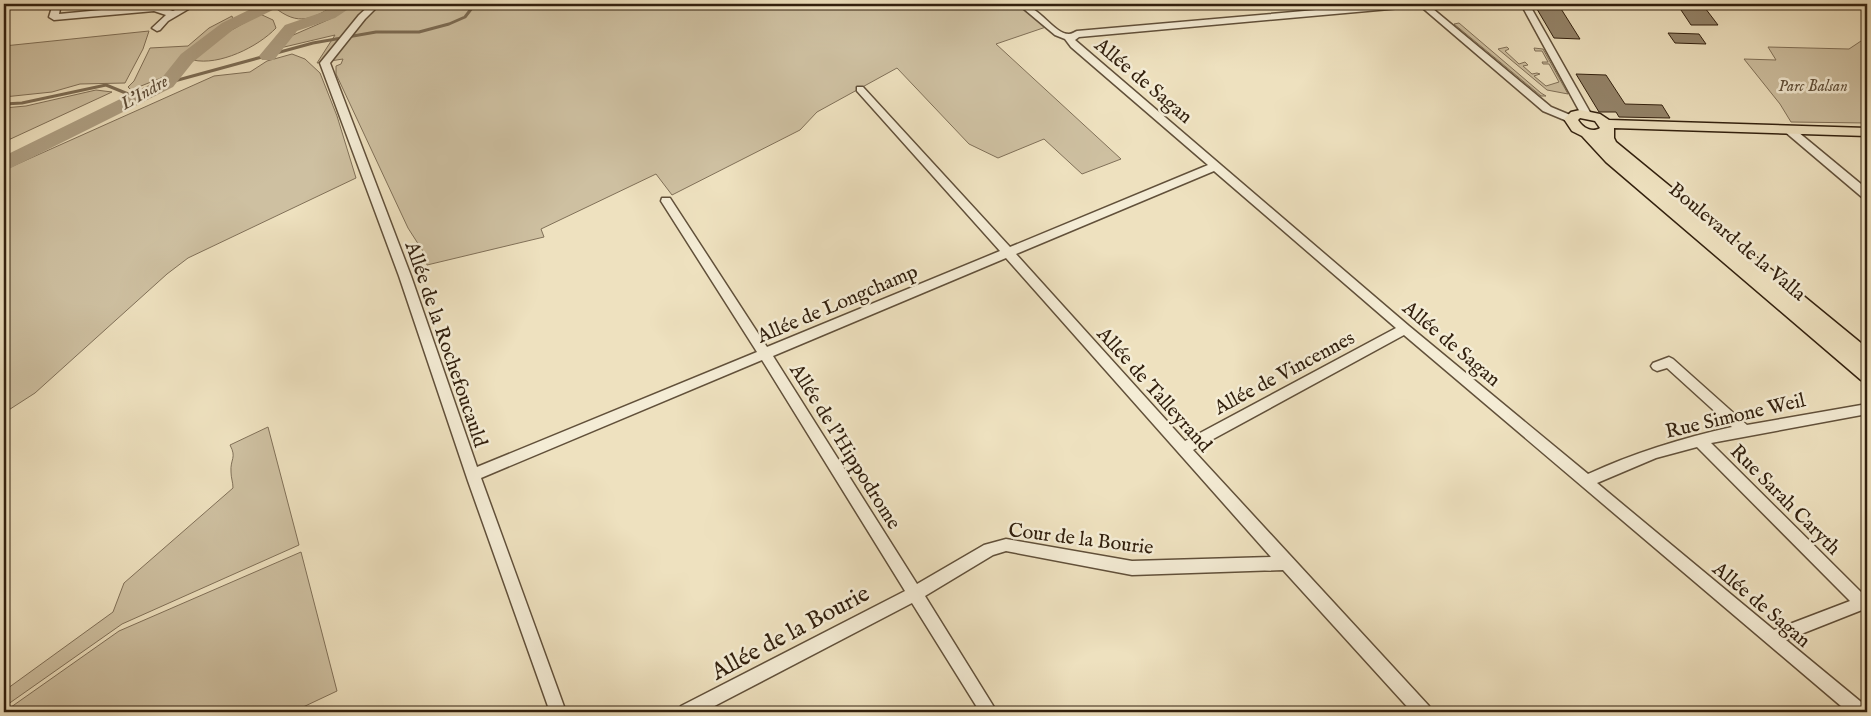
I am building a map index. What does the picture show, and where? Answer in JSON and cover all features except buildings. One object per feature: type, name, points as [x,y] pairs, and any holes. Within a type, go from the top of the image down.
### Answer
[{"type":"main road","points":[[1571,120],[1576,115],[1586,114],[1598,117],[1606,127]]},
{"type":"main road","name":"Boulevard de la Valla","points":[[1571,120],[1576,128],[1586,133],[1611,159],[1668,209],[1867,375]]},
{"type":"main road","points":[[1586,133],[1597,135],[1606,127],[1867,132]]},
{"type":"main road","name":"Boulevard de la Valla","points":[[1606,127],[1606,138],[1611,146],[1867,357]]},
{"type":"street","points":[[57,4],[54,17],[154,8],[174,14]]},
{"type":"street","points":[[157,28],[165,19],[193,4]]},
{"type":"street","name":"Allée de la Rochefoucauld","points":[[376,4],[362,17],[325,63],[405,276],[473,475],[558,712]]},
{"type":"street","name":"Allée de Sagan","points":[[1022,4],[1058,33],[1070,37],[1070,41],[1074,45],[1405,330],[1860,712]]},
{"type":"street","points":[[1070,37],[1077,34],[1412,4]]},
{"type":"street","points":[[1422,4],[1547,109],[1571,120]]},
{"type":"street","points":[[1525,4],[1586,114]]},
{"type":"street","name":"Allée de Talleyrand","points":[[860,89],[1008,251],[1284,563],[1423,712]]},
{"type":"street","points":[[1788,129],[1867,195]]},
{"type":"street","name":"Allée de Longchamp","points":[[473,475],[1216,166]]},
{"type":"street","name":"Allée de l'Hippodrome","points":[[666,201],[765,354],[989,712]]},
{"type":"street","name":"Allée de Vincennes","points":[[1182,449],[1405,330]]},
{"type":"street","points":[[1657,366],[1669,362],[1745,431]]},
{"type":"street","name":"Rue Simone Weil","points":[[1587,481],[1612,470],[1699,440],[1867,409]]},
{"type":"street","name":"Rue Sarah Caryth","points":[[1699,440],[1862,604],[1773,638]]},
{"type":"street","name":"Cour de la Bourie","points":[[914,594],[989,550],[1006,545],[1132,568],[1284,563]]},
{"type":"street","name":"Allée de la Bourie","points":[[687,712],[914,594]]},
{"type":"green space","points":[[281,4],[337,4],[313,17],[298,19],[274,7]]},
{"type":"green space","points":[[353,4],[1019,4],[1046,27],[996,44],[1121,159],[1082,174],[1044,139],[998,158],[969,144],[897,68],[817,112],[800,130],[672,195],[656,174],[541,229],[544,237],[427,265],[424,253],[408,228],[336,74],[336,66],[341,64],[343,59],[317,63],[335,35],[280,48],[291,36],[330,19]]},
{"type":"green space","points":[[260,14],[273,20],[276,28],[259,42],[226,58],[203,61],[193,60],[207,44]]},
{"type":"green space","points":[[232,16],[233,20],[199,44],[166,76],[131,90],[128,87],[134,81],[150,48],[188,46],[209,28]]},
{"type":"green space","points":[[1459,23],[1546,96],[1541,96],[1454,24]]},
{"type":"green space","points":[[149,31],[143,49],[125,83],[80,84],[52,92],[4,97],[4,46]]},
{"type":"green space","name":"Parc Balsan","points":[[1867,37],[1867,123],[1791,122],[1780,104],[1744,59],[1776,60],[1768,47],[1849,49]]},
{"type":"green space","points":[[1507,47],[1509,49],[1505,51],[1519,64],[1525,62],[1528,65],[1523,66],[1532,74],[1540,74],[1534,76],[1546,86],[1559,82],[1549,64],[1543,64],[1542,62],[1548,62],[1542,51],[1535,51],[1534,48],[1543,49],[1568,94],[1547,90],[1498,49]]},
{"type":"green space","points":[[292,54],[305,59],[320,73],[337,116],[356,178],[188,258],[167,274],[35,393],[4,413],[4,170],[214,76],[250,72],[267,61]]},
{"type":"green space","points":[[96,90],[112,92],[4,142],[4,108],[26,106]]},
{"type":"green space","points":[[268,427],[299,545],[122,624],[4,707],[4,691],[113,612],[124,583],[233,488],[231,468],[233,453],[230,445]]},
{"type":"green space","points":[[301,552],[337,691],[301,708],[301,712],[4,712],[119,631]]},
{"type":"waterway","name":"L'Indre","points":[[4,164],[167,83],[187,58],[228,26],[273,4]]},
{"type":"waterway","points":[[268,56],[291,28],[329,15],[348,4]]},
{"type":"waterway","points":[[167,83],[313,43],[376,32],[419,32],[449,24],[465,17],[475,4]]},
{"type":"waterway","points":[[4,104],[22,103],[106,85],[138,98]]}]
